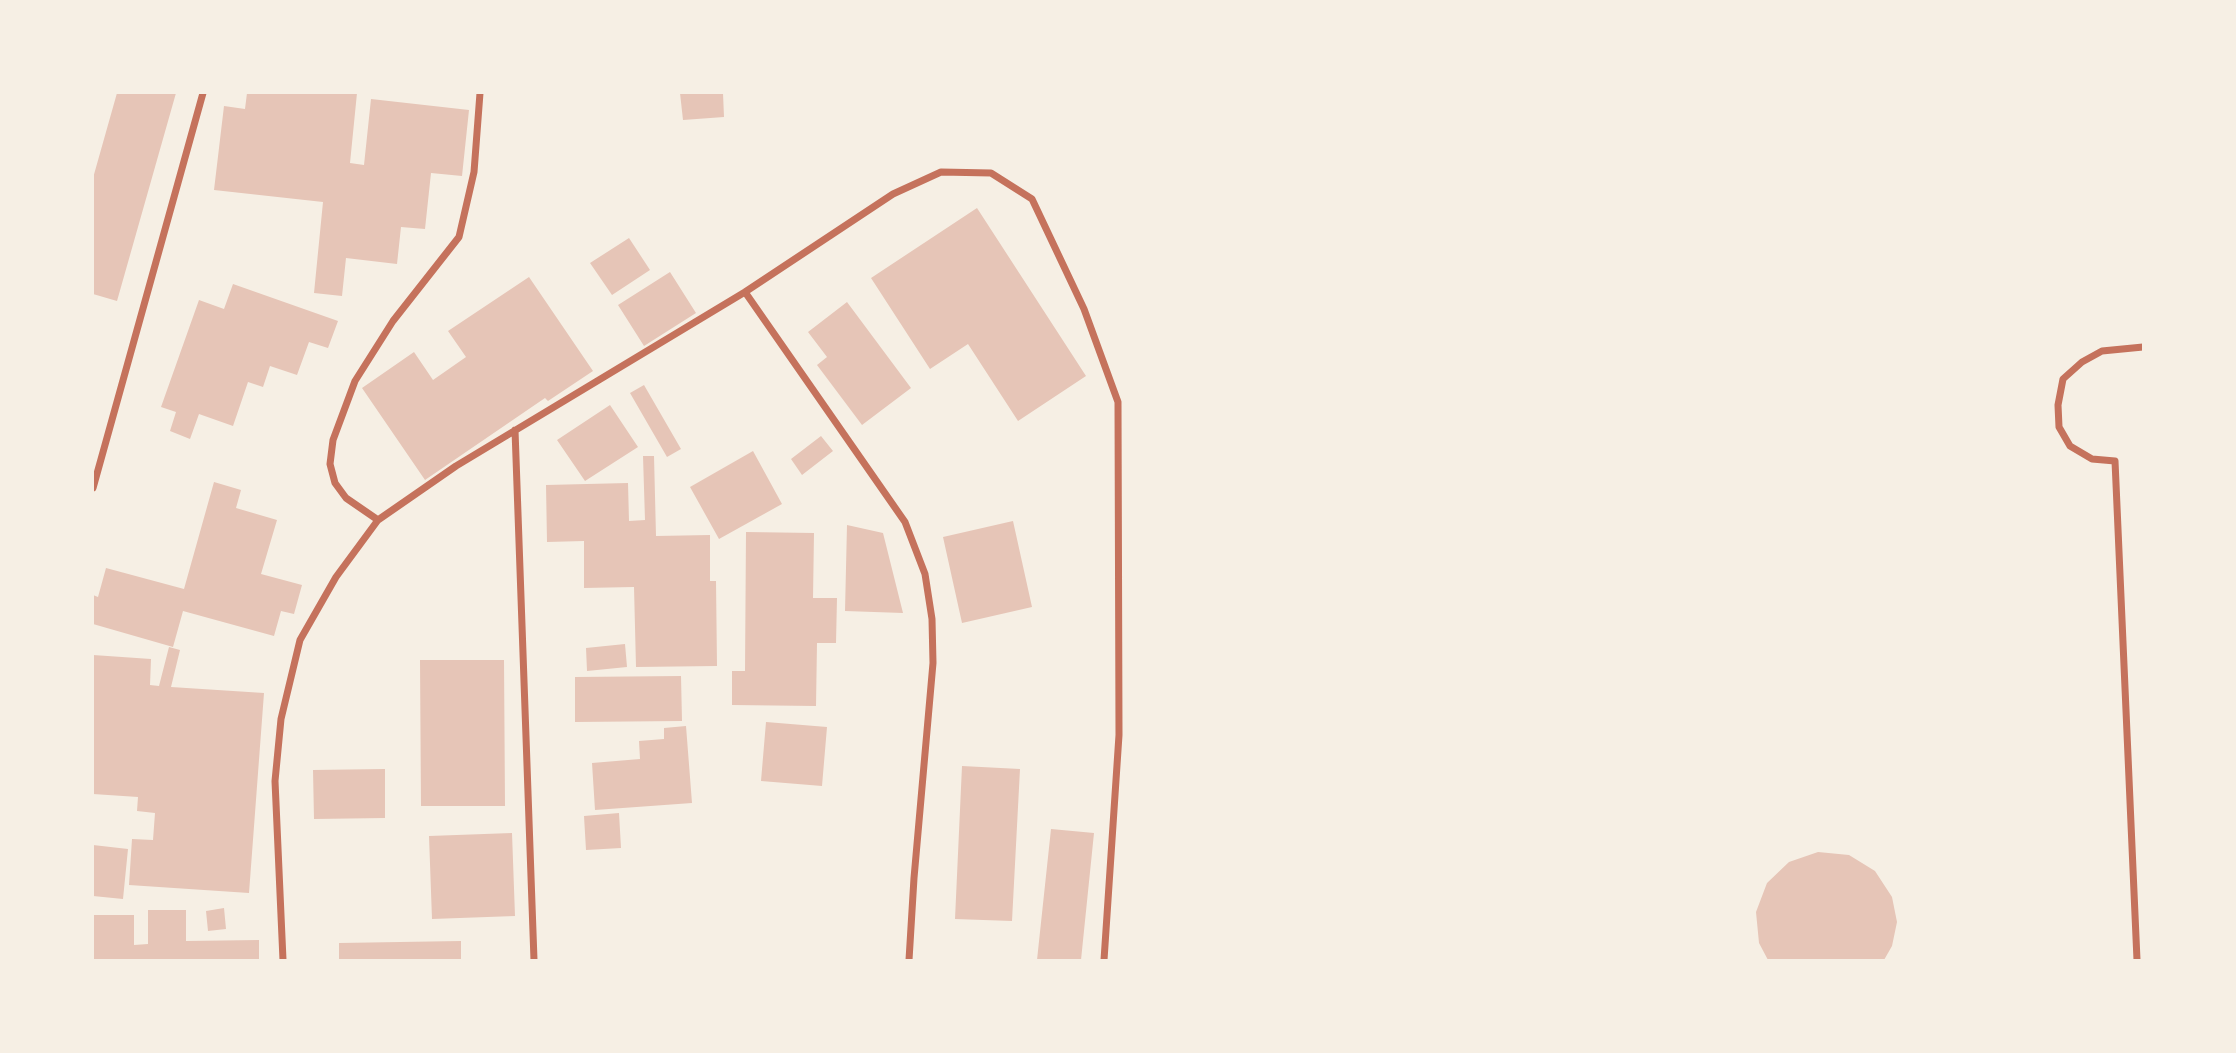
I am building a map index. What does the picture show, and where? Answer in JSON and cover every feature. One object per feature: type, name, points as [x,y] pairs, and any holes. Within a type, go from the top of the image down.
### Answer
[{"type":"street","points":[[93,488],[202,93]]},
{"type":"street","points":[[377,520],[346,498],[335,483],[330,464],[334,440],[355,381],[400,310],[459,237],[474,172],[480,93]]},
{"type":"street","points":[[283,960],[275,781],[281,719],[300,640],[336,577],[377,520],[456,466],[745,292],[893,194],[942,172],[991,173],[1032,199],[1084,309],[1118,402],[1119,735],[1104,960]]},
{"type":"street","points":[[745,292],[905,522],[925,574],[932,619],[933,663],[909,960]]},
{"type":"street","points":[[2137,960],[2115,461],[2092,459],[2070,446],[2059,427],[2058,405],[2063,379],[2082,362],[2102,351],[2143,347]]},
{"type":"street","points":[[515,430],[534,960]]},
{"type":"building","points":[[117,93],[176,93],[117,301],[93,294],[93,178]]},
{"type":"building","points":[[247,93],[357,93],[350,163],[364,165],[371,99],[469,110],[462,176],[431,173],[425,229],[401,227],[397,264],[346,258],[342,296],[314,293],[323,202],[214,190],[224,106],[245,109]]},
{"type":"building","points":[[680,93],[723,93],[724,117],[683,120]]},
{"type":"building","points":[[977,208],[1086,376],[1018,421],[968,344],[930,369],[871,278]]},
{"type":"building","points":[[629,238],[650,270],[612,295],[590,263]]},
{"type":"building","points":[[670,272],[696,313],[644,346],[618,305]]},
{"type":"building","points":[[529,277],[593,371],[548,401],[545,398],[425,480],[362,388],[414,352],[433,380],[466,357],[448,331]]},
{"type":"building","points":[[233,284],[338,321],[328,348],[309,342],[297,375],[270,366],[263,387],[248,382],[233,426],[199,414],[190,439],[170,431],[176,412],[161,407],[199,300],[224,309]]},
{"type":"building","points":[[847,302],[911,388],[862,425],[817,365],[827,357],[808,332]]},
{"type":"building","points":[[644,385],[681,449],[667,457],[630,393]]},
{"type":"building","points":[[610,405],[638,447],[585,481],[557,440]]},
{"type":"building","points":[[821,436],[833,451],[802,475],[791,459]]},
{"type":"building","points":[[753,451],[782,504],[719,539],[690,487]]},
{"type":"building","points":[[643,456],[654,456],[656,536],[710,535],[710,581],[716,581],[717,666],[636,667],[634,587],[584,588],[584,541],[547,542],[546,485],[628,483],[629,521],[645,520]]},
{"type":"building","points":[[214,482],[241,490],[236,508],[277,520],[261,574],[302,585],[294,614],[281,611],[274,636],[183,611],[173,647],[93,624],[93,595],[98,597],[106,568],[184,589]]},
{"type":"building","points":[[1013,521],[1032,607],[962,623],[943,537]]},
{"type":"building","points":[[847,525],[883,533],[903,613],[845,611]]},
{"type":"building","points":[[746,532],[814,533],[813,598],[837,598],[836,643],[817,643],[816,706],[732,705],[732,671],[745,671]]},
{"type":"building","points":[[625,644],[627,667],[587,671],[586,648]]},
{"type":"building","points":[[169,647],[180,650],[171,687],[264,693],[249,893],[129,885],[132,839],[153,840],[155,813],[137,811],[138,797],[93,794],[93,655],[151,659],[150,685],[159,686]]},
{"type":"building","points":[[420,660],[504,660],[505,806],[421,806]]},
{"type":"building","points":[[681,676],[682,721],[575,722],[575,677]]},
{"type":"building","points":[[766,722],[827,727],[822,786],[761,781]]},
{"type":"building","points":[[686,726],[692,803],[595,810],[592,763],[640,759],[639,741],[664,739],[664,728]]},
{"type":"building","points":[[962,766],[1020,769],[1012,921],[955,919]]},
{"type":"building","points":[[385,769],[385,818],[314,819],[313,770]]},
{"type":"building","points":[[619,813],[621,848],[586,850],[584,816]]},
{"type":"building","points":[[1051,829],[1094,833],[1081,960],[1037,960]]},
{"type":"building","points":[[512,833],[515,916],[432,919],[429,836]]},
{"type":"building","points":[[93,845],[128,849],[123,899],[93,896]]},
{"type":"building","points":[[1818,852],[1849,855],[1875,871],[1892,897],[1897,922],[1892,946],[1884,960],[1768,960],[1759,943],[1756,912],[1767,883],[1789,862]]},
{"type":"building","points":[[224,908],[226,929],[208,931],[206,911]]},
{"type":"building","points":[[148,910],[186,910],[186,941],[259,940],[259,960],[93,960],[93,915],[134,915],[134,945],[148,944]]},
{"type":"building","points":[[461,941],[461,960],[339,960],[339,943]]}]
